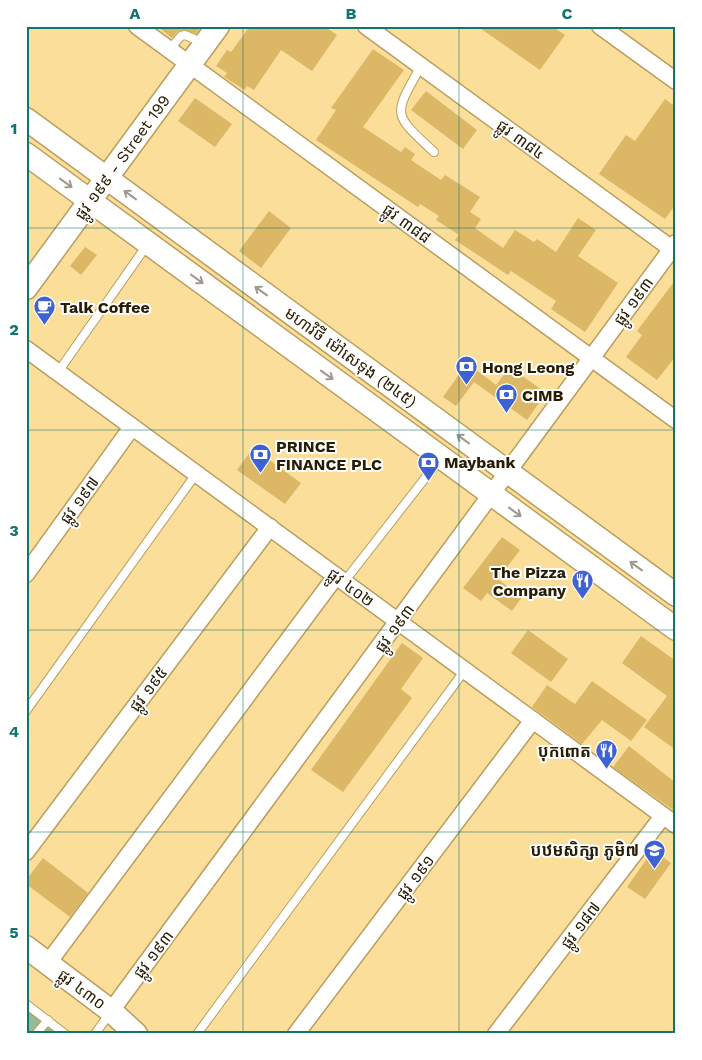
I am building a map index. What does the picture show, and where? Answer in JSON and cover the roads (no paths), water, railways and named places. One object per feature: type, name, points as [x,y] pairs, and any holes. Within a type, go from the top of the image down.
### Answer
[{"type":"main road","name":"ផ្លូវ ១៩៩ - Street 199","points":[[26,288],[211,35]]},
{"type":"main road","name":"មហាវិថី ម៉ៅសេទុង (២៤៥)","points":[[26,119],[676,595]]},
{"type":"main road","name":"មហាវិថី ម៉ៅសេទុង (២៤៥)","points":[[26,154],[676,629]]},
{"type":"main road","name":"ផ្លូវ ៤៣០","points":[[26,948],[111,1011],[136,1034]]},
{"type":"street","name":"ផ្លូវ ៣៨៨","points":[[137,26],[676,420]]},
{"type":"street","name":"ផ្លូវ ៣៨៤","points":[[366,26],[674,248]]},
{"type":"street","points":[[600,26],[676,81]]},
{"type":"street","name":"ផ្លូវ ១៩៣","points":[[111,1011],[674,248]]},
{"type":"street","name":"ផ្លូវ ៤០២","points":[[26,349],[669,820]]},
{"type":"street","name":"ផ្លូវ ១៩៧","points":[[26,574],[132,426]]},
{"type":"street","name":"ផ្លូវ ១៩៥","points":[[26,852],[270,527]]},
{"type":"street","points":[[48,963],[340,579]]},
{"type":"street","name":"ផ្លូវ ១៩១","points":[[296,1034],[533,720]]},
{"type":"street","name":"ផ្លូវ ១៨៧","points":[[496,1034],[669,820]]},
{"type":"lane","points":[[169,50],[181,36],[211,35]]},
{"type":"lane","points":[[421,66],[400,104],[401,117],[406,126],[434,152]]},
{"type":"lane","points":[[58,372],[148,244]]},
{"type":"lane","points":[[340,579],[441,459]]},
{"type":"lane","points":[[26,712],[196,474]]},
{"type":"lane","points":[[197,1034],[465,670]]},
{"type":"lane","points":[[26,1004],[65,1034]]},
{"type":"lane","points":[[95,1034],[111,1011]]},
{"type":"lane","points":[[36,1034],[48,1020]]},
{"type":"place","name":"Talk Coffee","points":[[44,326]]},
{"type":"place","name":"Hong Leong","points":[[466,386]]},
{"type":"place","name":"CIMB","points":[[506,414]]},
{"type":"place","name":"PRINCE FINANCE PLC","points":[[260,474]]},
{"type":"place","name":"Maybank","points":[[428,481]]},
{"type":"place","name":"The Pizza Company","points":[[582,600]]},
{"type":"place","name":"បុកពោត","points":[[607,770]]},
{"type":"place","name":"បឋមសិក្សា ភូមិ៧","points":[[655,869]]}]
